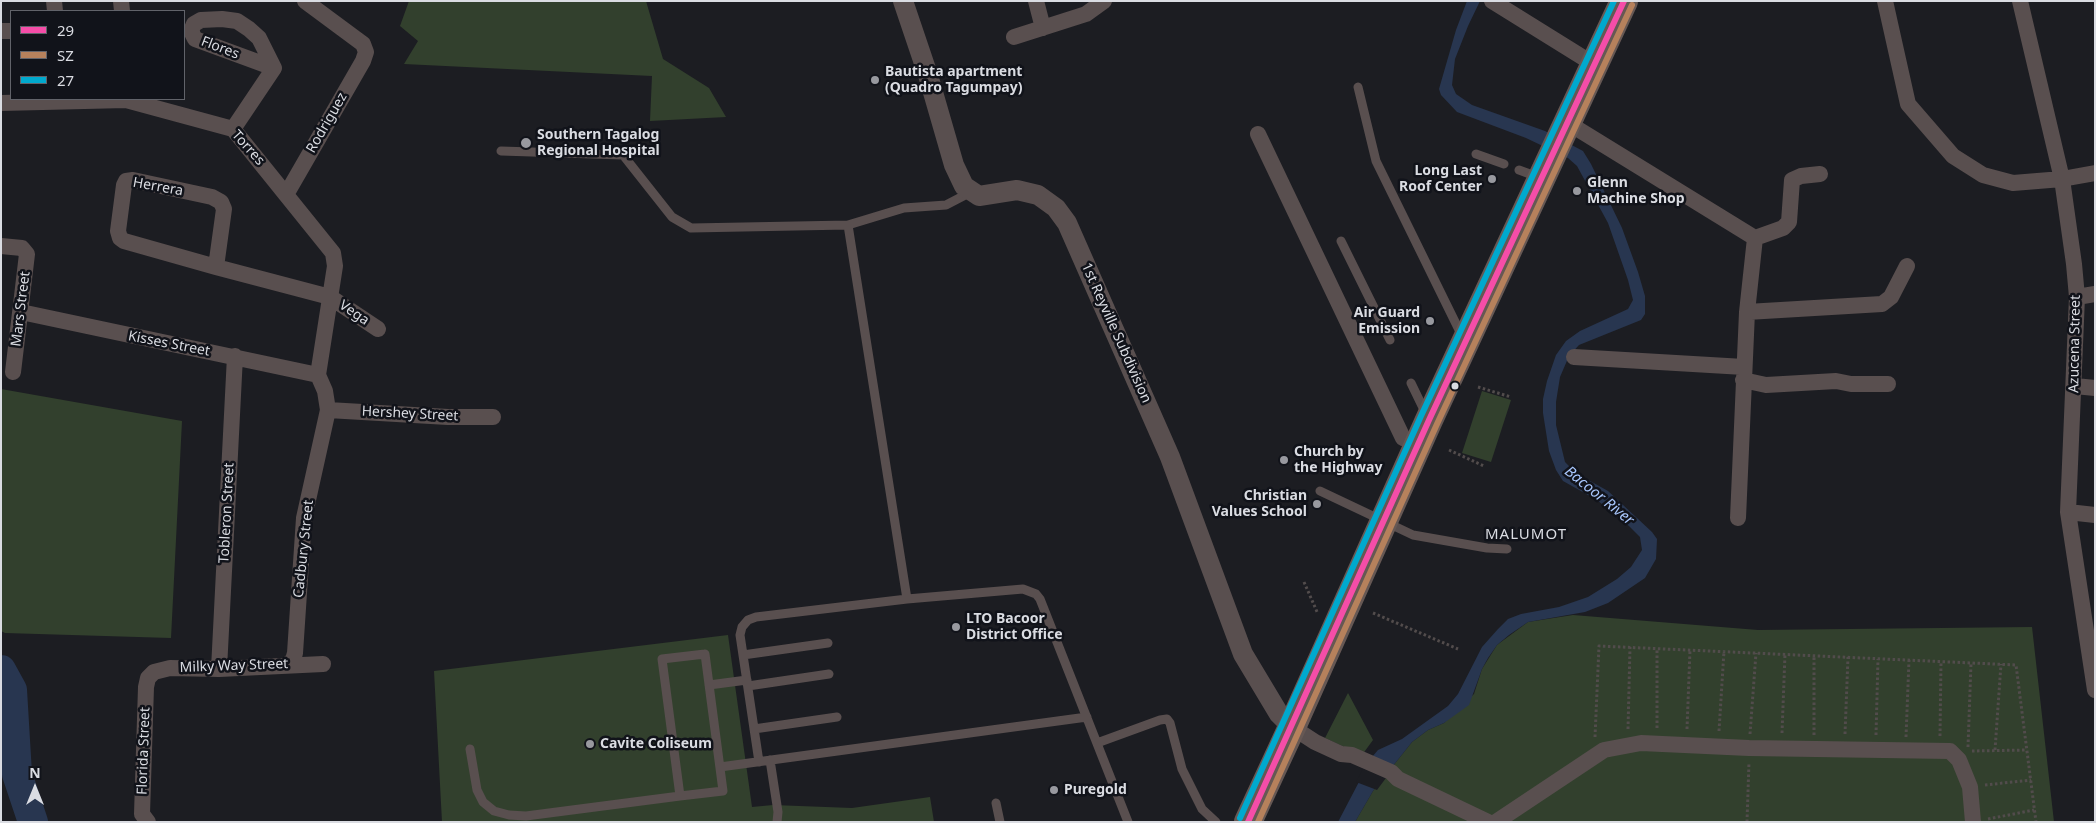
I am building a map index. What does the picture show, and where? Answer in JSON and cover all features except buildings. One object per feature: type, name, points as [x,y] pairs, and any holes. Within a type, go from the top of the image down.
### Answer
[{"type":"highway","points":[[1248,822],[1465,343],[1531,174],[1568,123],[1624,1]]},
{"type":"street","name":"Rodriguez","points":[[287,194],[363,61],[366,52],[363,44],[304,1]]},
{"type":"street","points":[[902,1],[928,75],[954,165],[964,186],[972,192]]},
{"type":"street","points":[[1036,1],[1043,28]]},
{"type":"street","points":[[1014,37],[1086,14],[1104,1]]},
{"type":"street","points":[[1492,1],[1595,65]]},
{"type":"street","points":[[1885,1],[1908,104],[1953,156],[1983,175],[2013,183],[2062,179],[2095,173]]},
{"type":"street","name":"Azucena Street","points":[[2020,1],[2062,179],[2077,297],[2075,386],[2068,512],[2095,690]]},
{"type":"street","name":"Flores","points":[[222,19],[237,21],[259,38],[274,68],[195,39],[191,31],[194,24],[201,20],[222,19]]},
{"type":"street","points":[[233,129],[274,68]]},
{"type":"street","name":"Torres","points":[[1,104],[126,100],[233,129],[287,194],[333,254],[335,266],[318,375]]},
{"type":"street","points":[[1568,123],[1755,238]]},
{"type":"street","points":[[1258,134],[1403,438],[1424,432]]},
{"type":"street","points":[[1755,238],[1784,228],[1788,222],[1792,180],[1801,176],[1820,174]]},
{"type":"street","name":"Herrera","points":[[216,267],[224,209],[221,202],[212,197],[133,180],[126,182],[118,231],[120,238],[124,242],[216,267],[330,297]]},
{"type":"street","name":"1st Reyville Subdivision","points":[[972,192],[979,196],[1017,190],[1038,195],[1056,208],[1067,223],[1170,457],[1243,654],[1279,714],[1292,727]]},
{"type":"street","points":[[1738,518],[1746,312],[1755,238]]},
{"type":"street","name":"Mars Street","points":[[1,246],[22,248],[27,254],[13,372]]},
{"type":"street","points":[[1746,312],[1882,304],[1891,297],[1908,266]]},
{"type":"street","points":[[2077,297],[2095,294]]},
{"type":"street","name":"Vega","points":[[330,297],[378,329]]},
{"type":"street","name":"Kisses Street","points":[[21,312],[318,375]]},
{"type":"street","name":"Tobleron Street","points":[[219,669],[235,356]]},
{"type":"street","points":[[1574,357],[1743,373],[1766,385],[1836,382],[1888,384]]},
{"type":"street","name":"Cadbury Street","points":[[288,664],[293,660],[295,653],[304,518],[328,410],[325,391],[318,375]]},
{"type":"street","points":[[2075,386],[2095,388]]},
{"type":"street","name":"Hershey Street","points":[[328,410],[448,417],[493,417]]},
{"type":"street","points":[[2068,512],[2095,515]]},
{"type":"street","name":"Milky Way Street","points":[[148,678],[154,672],[170,668],[219,669],[288,664],[323,664]]},
{"type":"street","name":"Florida Street","points":[[148,678],[142,808],[142,814],[148,822]]},
{"type":"street","points":[[1292,727],[1315,742],[1341,754],[1352,755],[1362,765],[1488,822]]},
{"type":"street","points":[[1496,822],[1594,755],[1614,747],[1657,744],[1749,748],[1950,751],[1958,760],[1970,787],[1973,822]]},
{"type":"lane","points":[[1358,87],[1376,161],[1465,343]]},
{"type":"lane","points":[[501,151],[623,155],[672,217],[691,228],[848,224],[904,208],[946,205],[972,192]]},
{"type":"lane","points":[[1476,154],[1504,164]]},
{"type":"lane","points":[[848,224],[907,599]]},
{"type":"lane","points":[[1341,241],[1390,340]]},
{"type":"lane","points":[[1411,383],[1424,432]]},
{"type":"lane","points":[[1320,492],[1413,535],[1487,548],[1507,549]]},
{"type":"lane","points":[[759,762],[740,631],[744,623],[752,618],[907,599],[1017,589],[1030,590],[1040,599],[1128,822]]},
{"type":"lane","points":[[743,655],[828,643]]},
{"type":"lane","points":[[470,749],[477,790],[483,802],[494,810],[509,815],[526,816],[723,791],[705,654],[662,659],[680,796]]},
{"type":"lane","points":[[709,685],[829,674]]},
{"type":"lane","points":[[754,729],[837,717]]},
{"type":"lane","points":[[720,767],[1087,718]]},
{"type":"lane","points":[[1097,743],[1167,719],[1170,723],[1182,769],[1202,809],[1216,822]]},
{"type":"lane","points":[[770,760],[778,812],[777,822]]},
{"type":"lane","points":[[996,803],[1000,822]]},
{"type":"path","points":[[1478,387],[1511,397]]},
{"type":"path","points":[[1449,450],[1484,466]]},
{"type":"path","points":[[1304,582],[1321,620]]},
{"type":"path","points":[[1373,614],[1458,649]]},
{"type":"path","points":[[1594,755],[1599,646],[2016,665],[2036,822]]},
{"type":"path","points":[[1627,745],[1630,647]]},
{"type":"path","points":[[1657,648],[1657,744]]},
{"type":"path","points":[[1686,745],[1690,650]]},
{"type":"path","points":[[1718,746],[1724,651]]},
{"type":"path","points":[[1747,822],[1749,748],[1756,653]]},
{"type":"path","points":[[1782,748],[1785,654]]},
{"type":"path","points":[[1814,656],[1814,749]]},
{"type":"path","points":[[1844,749],[1848,657]]},
{"type":"path","points":[[1876,750],[1878,658]]},
{"type":"path","points":[[1906,750],[1909,660]]},
{"type":"path","points":[[1939,751],[1941,661]]},
{"type":"path","points":[[1971,663],[1968,751],[2027,750]]},
{"type":"path","points":[[1995,750],[2000,664]]},
{"type":"path","points":[[1970,787],[2031,780]]},
{"type":"path","points":[[1973,822],[2034,810]]},
{"type":"green space","points":[[409,1],[646,1],[663,59],[709,88],[726,117],[650,121],[652,76],[404,64],[418,41],[400,26]]},
{"type":"green space","points":[[1,389],[182,421],[171,638],[5,633],[1,631]]},
{"type":"green space","points":[[1482,391],[1511,400],[1491,462],[1462,453]]},
{"type":"green space","points":[[1573,615],[1758,630],[2032,627],[2054,822],[1355,822],[1373,791],[1412,742],[1428,730],[1444,723],[1474,694],[1482,669],[1497,645],[1528,622]]},
{"type":"green space","name":"Cavite Coliseum","points":[[728,635],[752,807],[773,805],[852,808],[930,797],[934,822],[442,822],[434,671]]},
{"type":"green space","points":[[1348,693],[1373,740],[1362,755],[1325,738]]},
{"type":"water","name":"Bacoor River","points":[[1467,1],[1480,1],[1455,59],[1452,85],[1456,94],[1472,105],[1545,131],[1583,151],[1622,228],[1638,272],[1645,296],[1645,314],[1641,320],[1579,345],[1569,356],[1560,377],[1556,402],[1556,425],[1565,462],[1576,473],[1608,491],[1652,532],[1657,539],[1656,559],[1645,578],[1608,603],[1585,612],[1528,622],[1509,635],[1497,645],[1488,658],[1469,705],[1412,742],[1373,791],[1355,822],[1338,822],[1372,757],[1378,750],[1402,739],[1448,706],[1458,694],[1482,647],[1508,619],[1521,614],[1559,607],[1588,597],[1617,579],[1631,567],[1642,550],[1640,537],[1629,526],[1597,500],[1563,481],[1556,470],[1549,451],[1543,413],[1543,399],[1547,381],[1556,355],[1566,341],[1580,331],[1628,309],[1633,300],[1628,280],[1608,223],[1577,166],[1568,158],[1526,138],[1457,112],[1441,95],[1439,89],[1456,30]]},
{"type":"pier","points":[[1369,757],[1395,766],[1377,790],[1356,782]]},
{"type":"waterway","points":[[1,670],[12,690],[17,774],[33,822]]},
{"type":"transit line","name":"27","points":[[1240,818],[1421,416],[1614,1]]},
{"type":"transit line","name":"29","points":[[1248,822],[1429,420],[1624,1]]},
{"type":"transit line","name":"SZ","points":[[1258,822],[1437,424],[1632,5]]},
{"type":"place","name":"Bautista apartment (Quadro Tagumpay)","points":[[875,80]]},
{"type":"place","name":"Southern Tagalog Regional Hospital","points":[[526,143]]},
{"type":"place","name":"Long Last Roof Center","points":[[1492,179]]},
{"type":"place","name":"Glenn Machine Shop","points":[[1577,191]]},
{"type":"place","name":"Air Guard Emission","points":[[1430,321]]},
{"type":"place","name":"Church by the Highway","points":[[1284,460]]},
{"type":"place","name":"Christian Values School","points":[[1317,504]]},
{"type":"place","name":"LTO Bacoor District Office","points":[[956,627]]},
{"type":"place","name":"Cavite Coliseum","points":[[590,744]]},
{"type":"place","name":"Puregold","points":[[1054,790]]},
{"type":"district","name":"MALUMOT","points":[[1526,535]]}]
